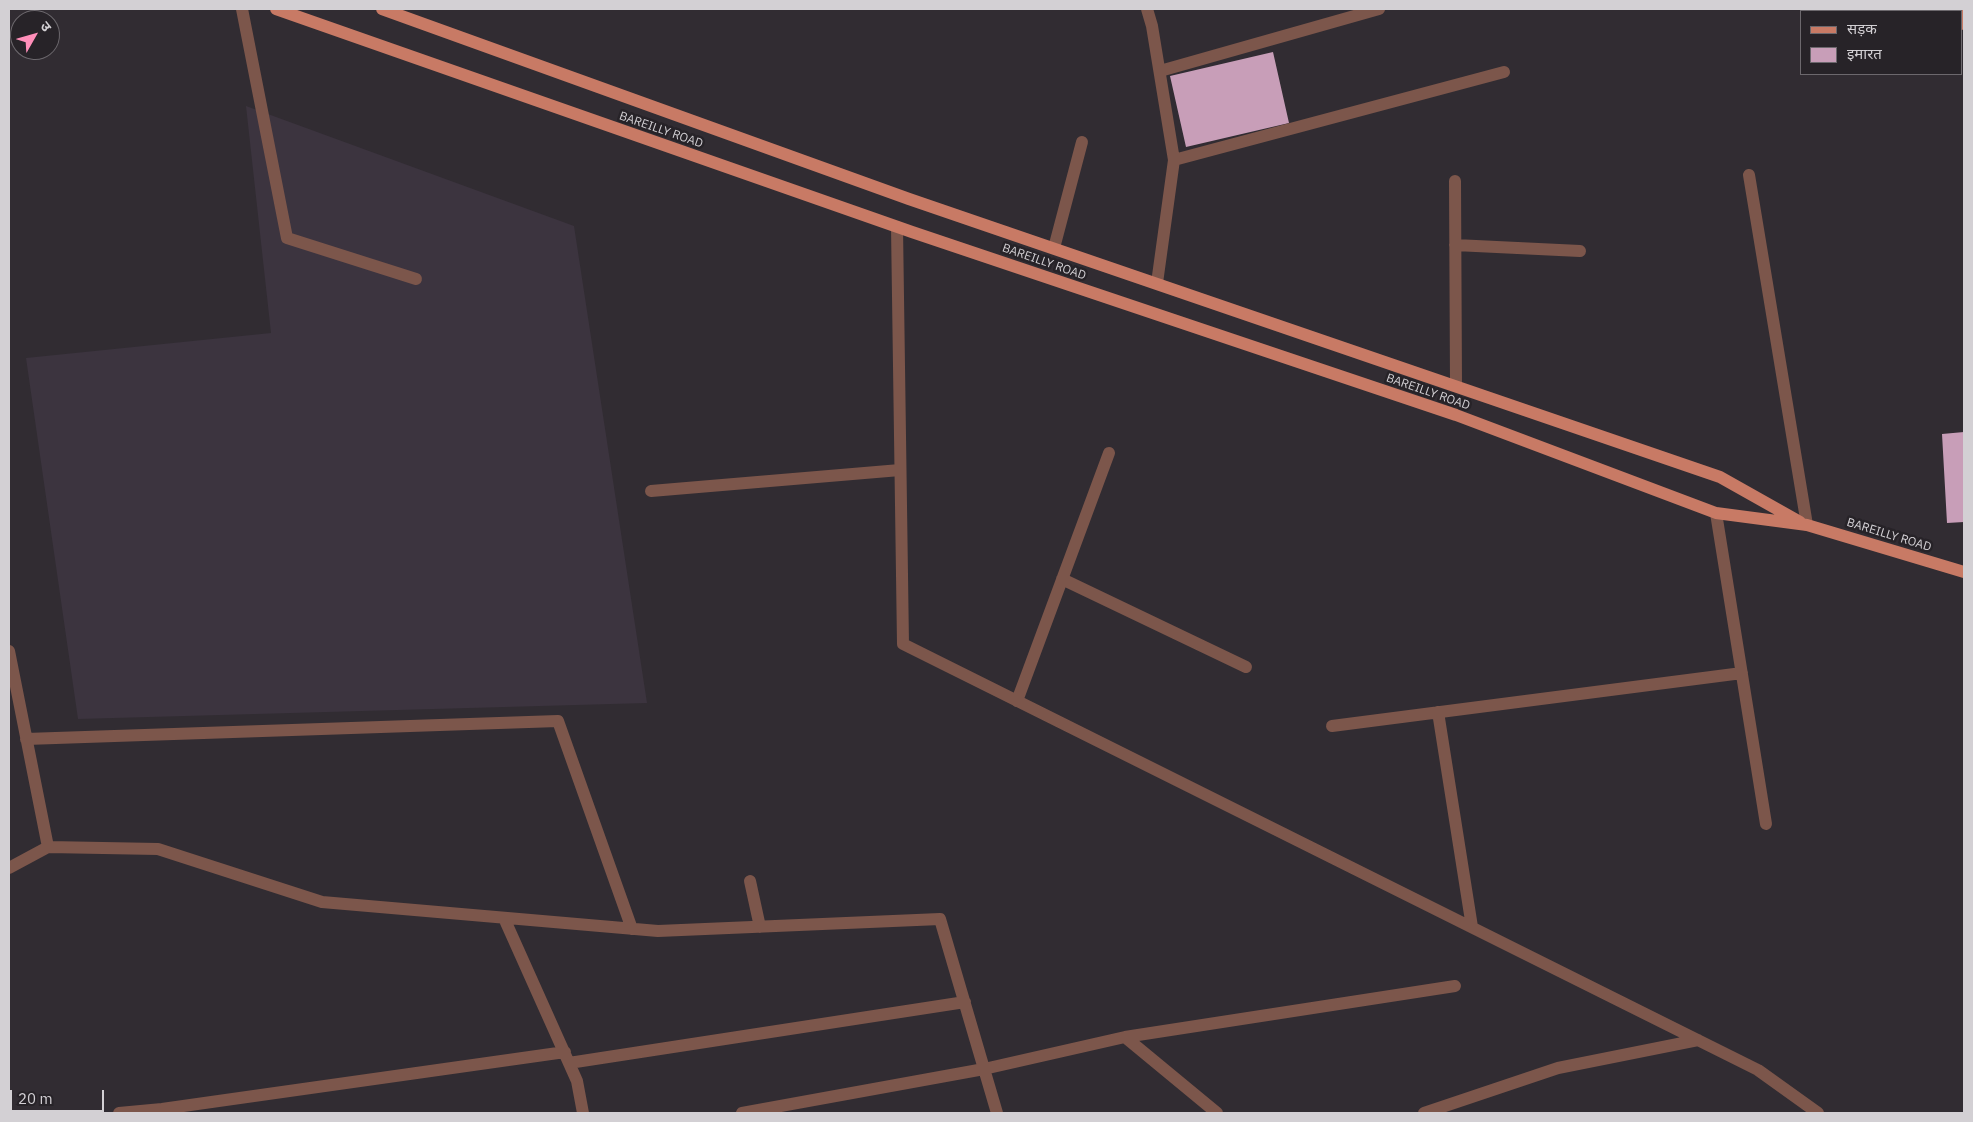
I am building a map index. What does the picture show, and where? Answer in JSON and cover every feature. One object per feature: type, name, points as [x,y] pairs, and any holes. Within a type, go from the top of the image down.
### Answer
[{"type":"main road","name":"BAREILLY ROAD","points":[[276,9],[897,227],[1456,415],[1716,513],[1807,525],[1964,572]]},
{"type":"main road","name":"BAREILLY ROAD","points":[[382,9],[899,195],[1720,477],[1807,525]]},
{"type":"street","points":[[242,9],[287,238],[416,279]]},
{"type":"street","points":[[1147,9],[1160,71],[1174,160],[1157,283]]},
{"type":"street","points":[[1160,71],[1379,9]]},
{"type":"street","points":[[1174,160],[1504,72]]},
{"type":"street","points":[[1054,248],[1082,142]]},
{"type":"street","points":[[1749,175],[1807,525]]},
{"type":"street","points":[[1455,181],[1456,385]]},
{"type":"street","points":[[897,227],[903,644],[1758,1070],[1818,1113]]},
{"type":"street","points":[[1455,244],[1580,252]]},
{"type":"street","points":[[1017,701],[1109,452]]},
{"type":"street","points":[[651,491],[900,470]]},
{"type":"street","points":[[1716,513],[1766,824]]},
{"type":"street","points":[[1062,579],[1246,667]]},
{"type":"street","points":[[9,651],[48,847]]},
{"type":"street","points":[[1332,726],[1742,673]]},
{"type":"street","points":[[1438,712],[1472,927]]},
{"type":"street","points":[[26,739],[558,720],[632,929]]},
{"type":"street","points":[[9,868],[48,847],[158,849],[322,902],[658,931],[940,919],[997,1113]]},
{"type":"street","points":[[750,881],[760,927]]},
{"type":"street","points":[[504,918],[578,1081],[583,1113]]},
{"type":"street","points":[[742,1113],[984,1069],[1125,1038],[1455,986]]},
{"type":"street","points":[[119,1113],[567,1057],[965,1002]]},
{"type":"street","points":[[1125,1038],[1217,1113]]},
{"type":"street","points":[[1424,1113],[1558,1068],[1698,1040]]},
{"type":"shaded area","points":[[246,106],[574,226],[647,703],[78,719],[26,358],[271,333]]},
{"type":"building","points":[[1273,52],[1289,123],[1186,147],[1170,76]]},
{"type":"building","points":[[1964,432],[1964,522],[1947,523],[1942,434]]}]
